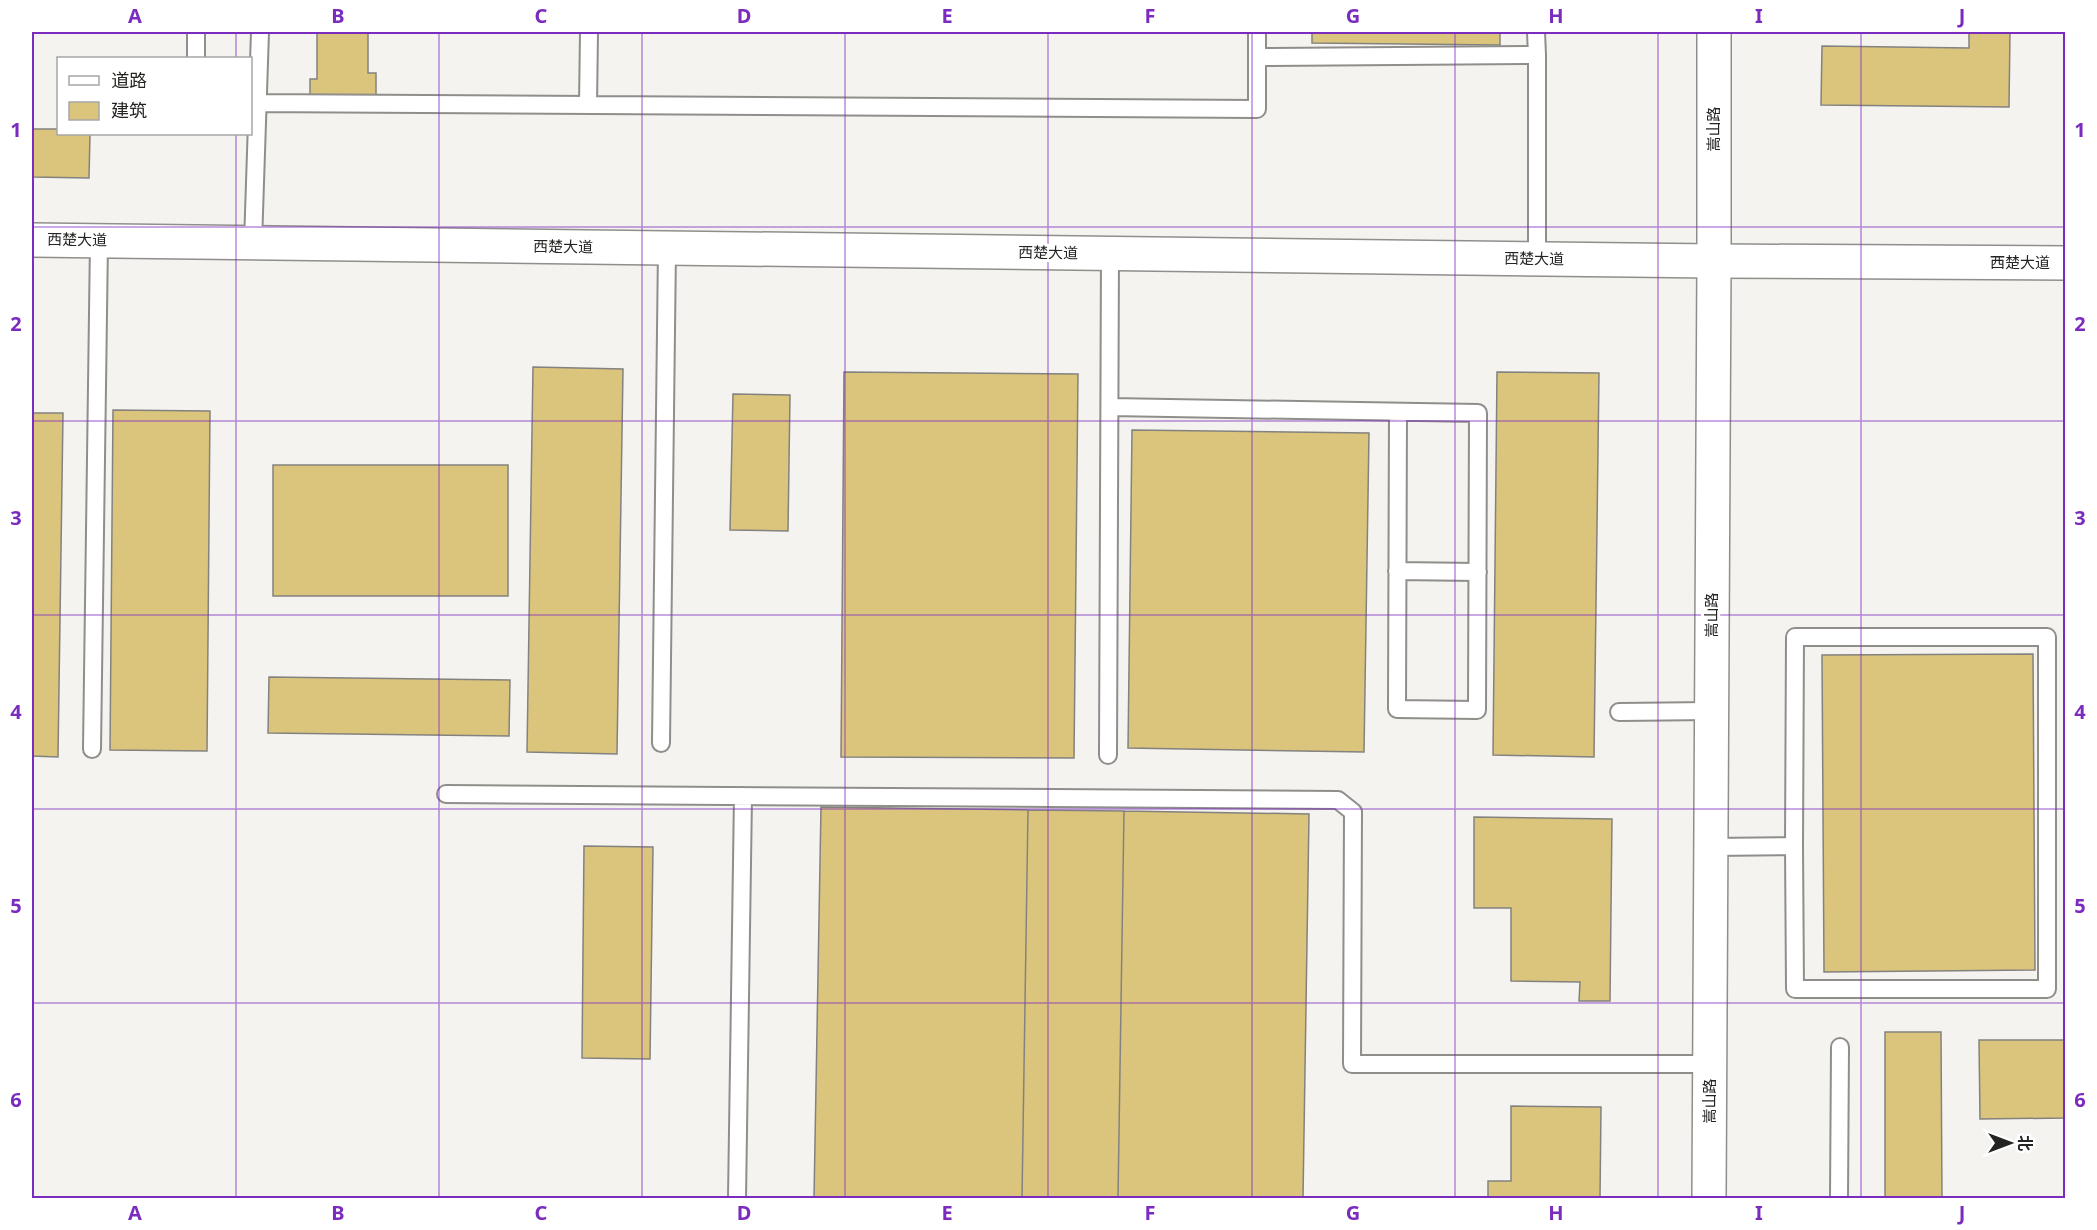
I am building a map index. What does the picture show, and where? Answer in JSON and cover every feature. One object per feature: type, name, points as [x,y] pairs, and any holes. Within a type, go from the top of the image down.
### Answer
[{"type":"main road","name":"嵩山路","points":[[1709,1198],[1714,32]]},
{"type":"main road","name":"西楚大道","points":[[32,240],[2066,264]]},
{"type":"lane","points":[[196,32],[196,57]]},
{"type":"lane","points":[[253,243],[254,103],[260,32]]},
{"type":"lane","points":[[588,105],[589,32]]},
{"type":"lane","points":[[254,103],[1257,109],[1257,32]]},
{"type":"lane","points":[[1536,32],[1537,259]]},
{"type":"lane","points":[[1257,57],[1537,55]]},
{"type":"lane","points":[[92,749],[99,241]]},
{"type":"lane","points":[[661,743],[667,248]]},
{"type":"lane","points":[[1108,755],[1110,254]]},
{"type":"lane","points":[[1110,407],[1478,413],[1477,710],[1396,709],[1398,412]]},
{"type":"lane","points":[[1397,571],[1478,572]]},
{"type":"lane","points":[[1795,636],[2046,636],[2047,989],[1795,989],[1794,846],[1795,636]]},
{"type":"lane","points":[[1619,711],[1711,711]]},
{"type":"lane","points":[[446,795],[1338,800],[1353,812],[1352,1064],[1710,1064]]},
{"type":"lane","points":[[737,1198],[743,796]]},
{"type":"lane","points":[[1711,848],[1794,846]]},
{"type":"lane","points":[[1839,1198],[1840,1047]]},
{"type":"building","points":[[317,32],[368,32],[368,73],[376,73],[376,97],[310,97],[310,79],[317,79]]},
{"type":"building","points":[[1312,32],[1500,32],[1500,45],[1312,43]]},
{"type":"building","points":[[1969,32],[2010,32],[2009,107],[1821,105],[1822,46],[1969,48]]},
{"type":"building","points":[[32,129],[57,129],[57,135],[90,135],[89,178],[32,177]]},
{"type":"building","points":[[533,367],[623,369],[617,754],[527,752]]},
{"type":"building","points":[[844,372],[1078,374],[1074,758],[841,757]]},
{"type":"building","points":[[1497,372],[1599,373],[1594,757],[1493,755]]},
{"type":"building","points":[[733,394],[790,395],[788,531],[730,530]]},
{"type":"building","points":[[113,410],[210,411],[207,751],[110,750]]},
{"type":"building","points":[[32,413],[63,413],[58,757],[32,756]]},
{"type":"building","points":[[1132,430],[1369,433],[1364,752],[1128,748]]},
{"type":"building","points":[[273,465],[508,465],[508,596],[273,596]]},
{"type":"building","points":[[2033,654],[2035,970],[1824,972],[1822,655]]},
{"type":"building","points":[[269,677],[510,680],[509,736],[268,733]]},
{"type":"building","points":[[821,807],[1028,810],[1022,1198],[814,1198]]},
{"type":"building","points":[[1028,810],[1124,811],[1118,1198],[1022,1198]]},
{"type":"building","points":[[1124,811],[1309,814],[1303,1198],[1118,1198]]},
{"type":"building","points":[[1474,817],[1612,819],[1610,1001],[1579,1001],[1580,982],[1511,981],[1511,908],[1474,908]]},
{"type":"building","points":[[584,846],[653,847],[650,1059],[582,1058]]},
{"type":"building","points":[[1885,1032],[1941,1032],[1942,1198],[1885,1198]]},
{"type":"building","points":[[1979,1040],[2066,1040],[2066,1118],[1980,1119]]},
{"type":"building","points":[[1511,1106],[1601,1107],[1600,1198],[1488,1198],[1488,1181],[1511,1181]]}]
